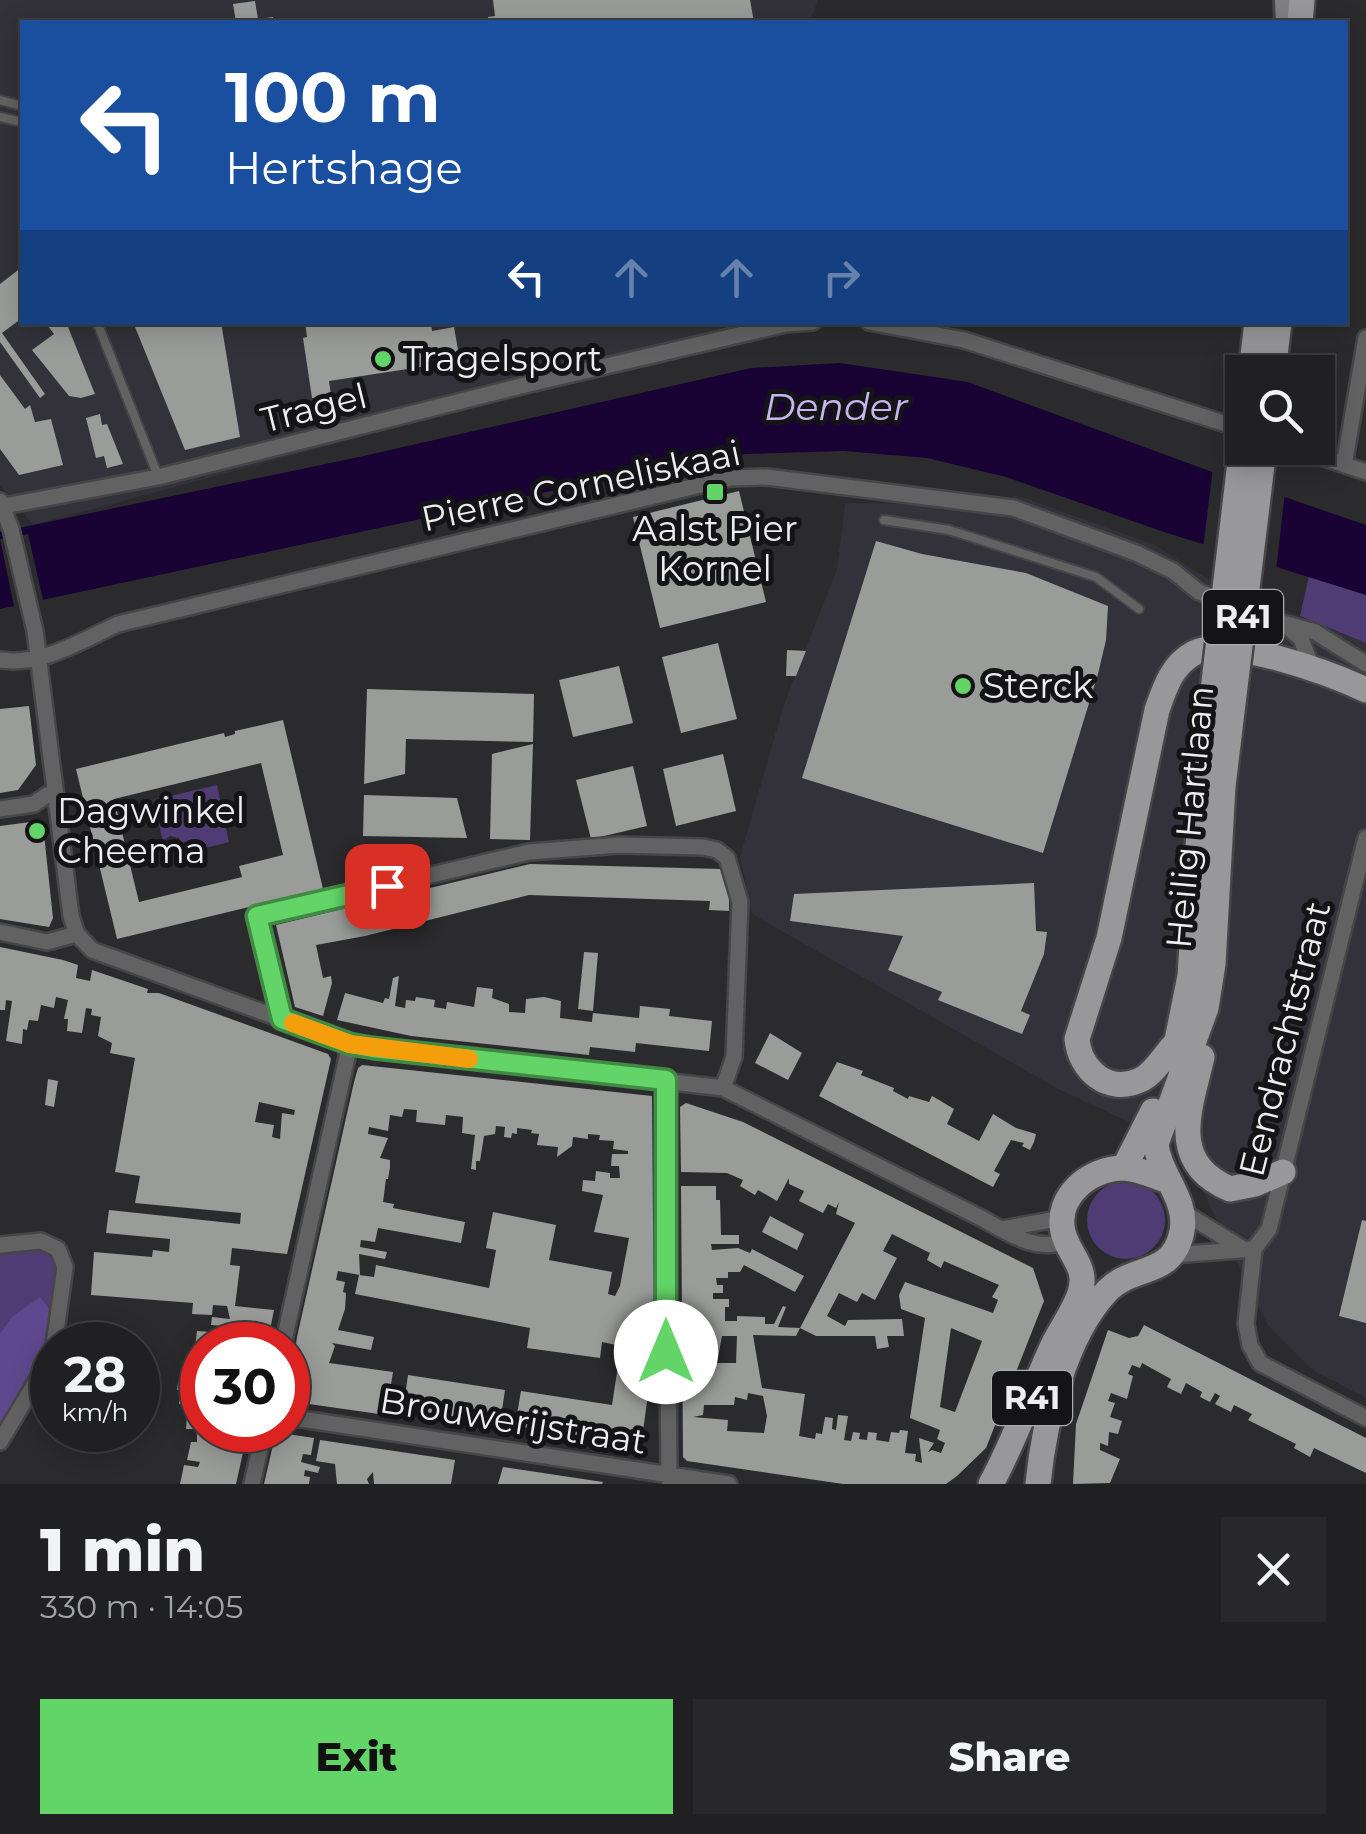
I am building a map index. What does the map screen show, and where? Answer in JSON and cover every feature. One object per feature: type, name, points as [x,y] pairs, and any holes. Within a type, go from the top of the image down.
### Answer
[{"type":"main road","points":[[1253,355],[1257,325]]},
{"type":"main road","points":[[1275,355],[1279,325]]},
{"type":"main road","name":"Heilig Hartlaan","points":[[1183,1212],[1158,1160],[1156,1144],[1206,1008],[1213,964],[1213,784],[1240,465]]},
{"type":"main road","name":"Heilig Hartlaan","points":[[1124,1168],[1150,1119],[1175,1054],[1173,1046],[1190,976],[1213,784],[1261,465]]},
{"type":"main road","points":[[1173,1046],[1144,1079],[1120,1084],[1102,1080],[1088,1070],[1078,1052],[1077,1039],[1109,938],[1153,725],[1167,681],[1182,661],[1207,648],[1231,648],[1313,670],[1366,690]]},
{"type":"main road","points":[[1206,1008],[1208,1030],[1189,1112],[1187,1135],[1191,1156],[1208,1177],[1230,1189],[1256,1184],[1283,1172]]},
{"type":"main road","points":[[1064,1230],[1070,1195],[1082,1182],[1100,1172],[1124,1168],[1168,1181]]},
{"type":"main road","points":[[1172,1255],[1183,1227],[1183,1212]]},
{"type":"main road","name":"R41","points":[[991,1484],[1024,1420],[1053,1346],[1081,1290],[1084,1275],[1064,1230]]},
{"type":"main road","name":"R41","points":[[1038,1484],[1045,1426],[1055,1391],[1094,1309],[1120,1281],[1148,1272],[1172,1255]]},
{"type":"street","name":"Tragel","points":[[2,504],[158,478],[782,325]]},
{"type":"street","points":[[885,325],[964,340],[1225,424]]},
{"type":"street","points":[[1344,465],[1366,338]]},
{"type":"street","points":[[1335,462],[1366,472]]},
{"type":"street","name":"Pierre Corneliskaai","points":[[0,660],[21,663],[118,624],[730,478],[768,477],[1013,508],[1136,553],[1173,571],[1198,592],[1315,632],[1366,664]]},
{"type":"street","points":[[2,504],[35,631],[71,916],[77,934],[92,950],[350,1044],[723,1088],[1016,1239],[1034,1244],[1064,1230]]},
{"type":"street","points":[[1284,624],[1301,640],[1313,670]]},
{"type":"street","points":[[0,808],[34,804],[55,794]]},
{"type":"street","name":"Eendrachtstraat","points":[[1366,838],[1269,1230],[1248,1249],[1246,1324],[1250,1345],[1260,1362],[1366,1418]]},
{"type":"street","points":[[282,1019],[257,916],[529,852],[619,845],[718,850],[728,858],[740,902],[734,1057],[723,1088]]},
{"type":"street","points":[[0,932],[47,942],[77,934]]},
{"type":"street","points":[[288,1322],[350,1044]]},
{"type":"street","points":[[666,1080],[669,1480]]},
{"type":"street","points":[[1183,1212],[1248,1249]]},
{"type":"street","points":[[1002,1229],[1064,1230]]},
{"type":"street","points":[[0,1245],[41,1241],[58,1249],[65,1267],[57,1322]]},
{"type":"street","points":[[1172,1255],[1248,1249]]},
{"type":"street","points":[[0,1442],[30,1391]]},
{"type":"street","name":"Brouwerijstraat","points":[[310,1421],[669,1480],[729,1484]]},
{"type":"street","points":[[252,1484],[259,1452]]},
{"type":"lane","points":[[98,325],[158,478]]},
{"type":"lane","points":[[884,520],[949,530],[1096,577],[1139,609]]},
{"type":"shaded area","points":[[0,0],[818,0],[811,20],[20,20],[20,325],[781,325],[33,525],[0,485]]},
{"type":"shaded area","points":[[1016,495],[1155,545],[1205,577],[1366,643],[1366,1398],[1314,1371],[1267,1324],[1181,1146],[1058,1089],[752,914],[740,857],[784,704],[837,569],[845,503],[998,505]]},
{"type":"shaded area","points":[[1309,576],[1366,595],[1366,643],[1300,616]]},
{"type":"shaded area","points":[[217,785],[229,842],[185,853],[179,838],[170,836],[163,841],[153,800]]},
{"type":"shaded area","points":[[1118,1181],[1134,1181],[1159,1198],[1165,1220],[1159,1242],[1148,1253],[1134,1259],[1118,1259],[1093,1242],[1087,1228],[1087,1212],[1104,1187]]},
{"type":"shaded area","points":[[35,1249],[54,1261],[57,1276],[48,1322],[30,1322],[30,1366],[0,1430],[0,1251]]},
{"type":"shaded area","points":[[40,1297],[53,1314],[52,1322],[30,1322],[30,1380],[0,1430],[0,1334],[12,1317]]},
{"type":"water","name":"Dender","points":[[840,363],[968,382],[1366,525],[1366,595],[1164,532],[1006,477],[927,458],[843,451],[745,454],[631,474],[0,609],[0,532],[359,457],[751,368]]},
{"type":"pier","points":[[1213,467],[1285,492],[1276,571],[1203,549]]},
{"type":"pier","points":[[28,534],[44,604],[15,611],[0,539]]},
{"type":"building","points":[[493,0],[750,0],[754,20],[488,20],[495,16]]},
{"type":"building","points":[[255,1],[258,19],[274,20],[236,20],[233,4]]},
{"type":"building","points":[[20,269],[20,320],[2,333],[45,394],[40,398],[0,342],[0,284]]},
{"type":"building","points":[[47,325],[67,325],[95,394],[69,396],[32,350],[54,334]]},
{"type":"building","points":[[134,325],[221,325],[240,437],[185,450]]},
{"type":"building","name":"Tragelsport","points":[[305,325],[431,325],[432,331],[454,327],[460,361],[329,381],[331,395],[312,398],[303,338],[307,337]]},
{"type":"building","points":[[0,375],[25,409],[30,405],[35,422],[51,419],[63,465],[19,475],[0,449]]},
{"type":"building","points":[[100,414],[123,464],[107,468],[104,456],[96,458],[86,418]]},
{"type":"building","points":[[739,491],[766,602],[660,628],[633,517]]},
{"type":"building","name":"Sterck","points":[[876,541],[922,554],[1026,573],[1108,606],[1098,674],[1043,853],[802,778]]},
{"type":"building","points":[[718,643],[737,719],[681,733],[662,657]]},
{"type":"building","points":[[787,650],[806,651],[796,676],[786,676]]},
{"type":"building","points":[[619,666],[633,723],[573,737],[559,680]]},
{"type":"building","points":[[367,689],[534,694],[533,742],[406,739],[405,774],[364,784]]},
{"type":"building","points":[[29,706],[36,765],[18,790],[0,793],[0,709]]},
{"type":"building","points":[[283,720],[323,889],[117,939],[76,769],[224,733],[225,737]],"holes":[[[261,763],[283,855],[239,866],[242,877],[139,902],[114,799]]]},
{"type":"building","points":[[533,744],[530,840],[490,839],[492,754]]},
{"type":"building","points":[[723,754],[736,811],[676,826],[663,769]]},
{"type":"building","points":[[633,766],[647,826],[591,839],[576,780]]},
{"type":"building","points":[[364,795],[457,798],[467,838],[363,836]]},
{"type":"building","points":[[38,821],[43,825],[53,918],[49,927],[0,919],[0,826]]},
{"type":"building","points":[[530,864],[722,869],[729,911],[709,910],[710,901],[529,895],[316,945],[323,978],[331,976],[332,983],[323,1016],[295,1007],[276,925]]},
{"type":"building","points":[[1034,883],[1036,931],[1047,932],[1044,954],[1021,1011],[1030,1015],[1022,1034],[938,1000],[942,992],[888,970],[903,936],[790,921],[794,894]]},
{"type":"building","points":[[0,947],[63,960],[78,965],[76,978],[90,981],[92,970],[148,989],[147,993],[159,993],[328,1054],[331,1059],[287,1254],[232,1248],[230,1265],[240,1266],[235,1306],[274,1310],[272,1322],[211,1322],[212,1317],[230,1319],[227,1306],[213,1305],[212,1315],[192,1314],[193,1303],[91,1295],[94,1252],[152,1257],[153,1250],[169,1252],[170,1239],[106,1233],[109,1210],[240,1224],[241,1213],[135,1203],[140,1176],[115,1172],[135,1058],[110,1053],[112,1043],[98,1036],[101,1017],[91,1015],[92,1009],[86,1008],[82,1033],[67,1031],[68,1019],[64,1019],[68,1000],[56,997],[54,1008],[41,1005],[38,1021],[29,1020],[27,1030],[23,1029],[22,1044],[6,1041],[12,1001],[6,1000],[5,1010],[0,1010]],"holes":[[[259,1102],[295,1110],[294,1115],[282,1113],[280,1139],[272,1137],[274,1125],[255,1122]]]},
{"type":"building","points":[[584,952],[598,953],[593,1011],[578,1009]]},
{"type":"building","points":[[399,976],[395,1006],[405,1008],[406,1000],[415,1001],[416,997],[435,1000],[434,1007],[446,1009],[447,1002],[474,1007],[477,987],[493,989],[492,998],[509,1004],[509,1012],[525,1013],[526,999],[544,997],[561,1001],[560,1018],[592,1022],[593,1013],[639,1018],[640,1006],[670,1009],[669,1016],[712,1021],[709,1051],[636,1043],[635,1052],[590,1047],[589,1055],[411,1036],[337,1020],[345,993],[383,1003],[385,998],[389,999],[393,978]]},
{"type":"building","points":[[770,1033],[802,1053],[788,1080],[755,1063]]},
{"type":"building","points":[[837,1062],[863,1071],[861,1075],[894,1088],[908,1099],[909,1096],[929,1102],[932,1096],[954,1109],[947,1124],[979,1141],[993,1114],[1036,1134],[1034,1142],[1030,1150],[1022,1146],[1024,1143],[1011,1140],[994,1171],[1000,1174],[993,1187],[819,1096]]},
{"type":"building","points":[[362,1065],[652,1096],[654,1352],[641,1445],[633,1444],[632,1452],[605,1448],[608,1431],[589,1429],[588,1437],[571,1435],[570,1443],[533,1437],[535,1429],[515,1426],[521,1391],[612,1405],[621,1346],[602,1342],[600,1358],[527,1348],[530,1328],[355,1294],[359,1275],[374,1277],[376,1265],[489,1288],[496,1250],[486,1248],[493,1212],[556,1225],[549,1260],[612,1272],[608,1294],[615,1296],[629,1238],[594,1232],[603,1195],[582,1191],[583,1180],[595,1181],[596,1171],[620,1178],[619,1166],[611,1166],[612,1154],[628,1151],[613,1149],[614,1141],[599,1140],[600,1135],[588,1134],[588,1139],[573,1137],[572,1146],[557,1157],[558,1147],[537,1145],[539,1134],[531,1133],[532,1130],[517,1128],[517,1134],[512,1133],[511,1138],[504,1137],[505,1127],[496,1126],[495,1134],[484,1136],[476,1170],[471,1169],[475,1135],[462,1133],[463,1117],[446,1115],[445,1125],[416,1122],[417,1110],[404,1109],[402,1117],[390,1115],[388,1131],[369,1127],[368,1134],[388,1138],[380,1158],[390,1160],[383,1202],[394,1204],[393,1208],[465,1222],[461,1243],[378,1228],[375,1242],[361,1240],[360,1247],[387,1252],[385,1259],[359,1254],[360,1275],[338,1271],[336,1280],[345,1282],[346,1293],[338,1330],[374,1337],[371,1350],[332,1343],[335,1346],[329,1363],[393,1372],[386,1415],[310,1404],[310,1322],[300,1322],[358,1068]]},
{"type":"building","points":[[48,1079],[58,1081],[54,1107],[45,1105]]},
{"type":"building","points":[[686,1103],[743,1122],[1033,1268],[1044,1301],[986,1448],[957,1476],[946,1484],[843,1484],[687,1461],[683,1457],[681,1186],[716,1186],[721,1235],[739,1235],[739,1244],[711,1244],[712,1250],[738,1248],[750,1253],[752,1249],[804,1276],[795,1292],[744,1265],[740,1272],[728,1272],[728,1278],[716,1278],[717,1285],[723,1285],[723,1293],[713,1293],[713,1299],[729,1299],[725,1321],[737,1321],[737,1316],[765,1317],[765,1324],[774,1324],[783,1306],[786,1307],[778,1327],[800,1328],[855,1223],[836,1214],[839,1202],[836,1208],[828,1204],[823,1213],[799,1201],[804,1191],[789,1184],[789,1178],[777,1201],[758,1190],[755,1195],[740,1186],[743,1180],[727,1173],[681,1172],[680,1107]],"holes":[[[892,1234],[930,1253],[927,1260],[941,1268],[944,1261],[999,1285],[992,1297],[998,1300],[993,1313],[905,1282],[899,1295],[901,1309],[925,1318],[910,1418],[940,1430],[937,1439],[945,1443],[941,1453],[928,1452],[934,1443],[919,1438],[922,1463],[915,1461],[916,1454],[905,1453],[908,1431],[891,1432],[889,1442],[876,1440],[877,1433],[868,1432],[867,1440],[859,1439],[860,1433],[853,1432],[851,1441],[844,1440],[848,1416],[838,1415],[836,1430],[832,1429],[833,1418],[825,1417],[822,1434],[816,1433],[815,1439],[799,1436],[805,1394],[762,1388],[753,1335],[796,1336],[800,1328],[816,1336],[875,1336],[877,1349],[889,1347],[887,1336],[904,1336],[902,1319],[848,1320],[845,1326],[827,1316],[839,1293],[857,1302],[862,1293],[875,1300],[897,1258],[883,1251]],[[951,1328],[982,1341],[955,1412],[940,1407]],[[722,1336],[737,1336],[736,1363],[706,1363],[706,1357],[718,1357]],[[748,1393],[763,1396],[767,1416],[764,1433],[727,1431],[728,1420],[693,1417],[703,1415],[704,1405],[734,1405],[735,1397],[747,1400]]]},
{"type":"building","points":[[770,1216],[804,1234],[797,1250],[762,1232]]},
{"type":"building","points":[[1362,1220],[1366,1221],[1366,1323],[1339,1316]]},
{"type":"building","points":[[1144,1325],[1366,1438],[1366,1473],[1314,1448],[1310,1457],[1294,1448],[1296,1444],[1248,1420],[1252,1414],[1234,1405],[1231,1412],[1215,1404],[1220,1396],[1215,1393],[1210,1402],[1186,1383],[1181,1394],[1167,1387],[1171,1379],[1142,1363],[1140,1368],[1132,1365],[1128,1374],[1133,1376],[1127,1399],[1111,1393],[1108,1401],[1115,1403],[1110,1417],[1122,1421],[1118,1434],[1109,1432],[1108,1446],[1100,1443],[1100,1450],[1120,1459],[1110,1483],[1073,1484],[1076,1424],[1108,1330],[1129,1338],[1138,1336]]},
{"type":"building","points":[[408,1375],[505,1390],[500,1424],[403,1410]]},
{"type":"building","points":[[310,1437],[314,1438],[311,1455],[303,1454],[301,1462],[320,1467],[318,1473],[305,1470],[309,1484],[264,1484],[271,1452],[310,1452]]},
{"type":"building","points":[[320,1440],[455,1460],[451,1484],[374,1484],[373,1472],[367,1479],[369,1484],[337,1484],[335,1464],[316,1461]]},
{"type":"building","points":[[189,1452],[243,1452],[236,1484],[180,1484],[184,1465],[198,1467],[200,1462],[187,1460]]},
{"type":"building","points":[[503,1467],[603,1482],[498,1484]]},
{"type":"slow traffic","points":[[293,1023],[350,1044],[469,1059]]},
{"type":"place","name":"Tragelsport","points":[[383,359]]},
{"type":"place","name":"Aalst Pier Kornel","points":[[715,492]]},
{"type":"place","name":"Sterck","points":[[963,686]]},
{"type":"place","name":"Dagwinkel Cheema","points":[[37,831]]},
{"type":"route","points":[[387,886],[257,916],[282,1019],[350,1044],[373,1048],[666,1080],[666,1352]]}]
